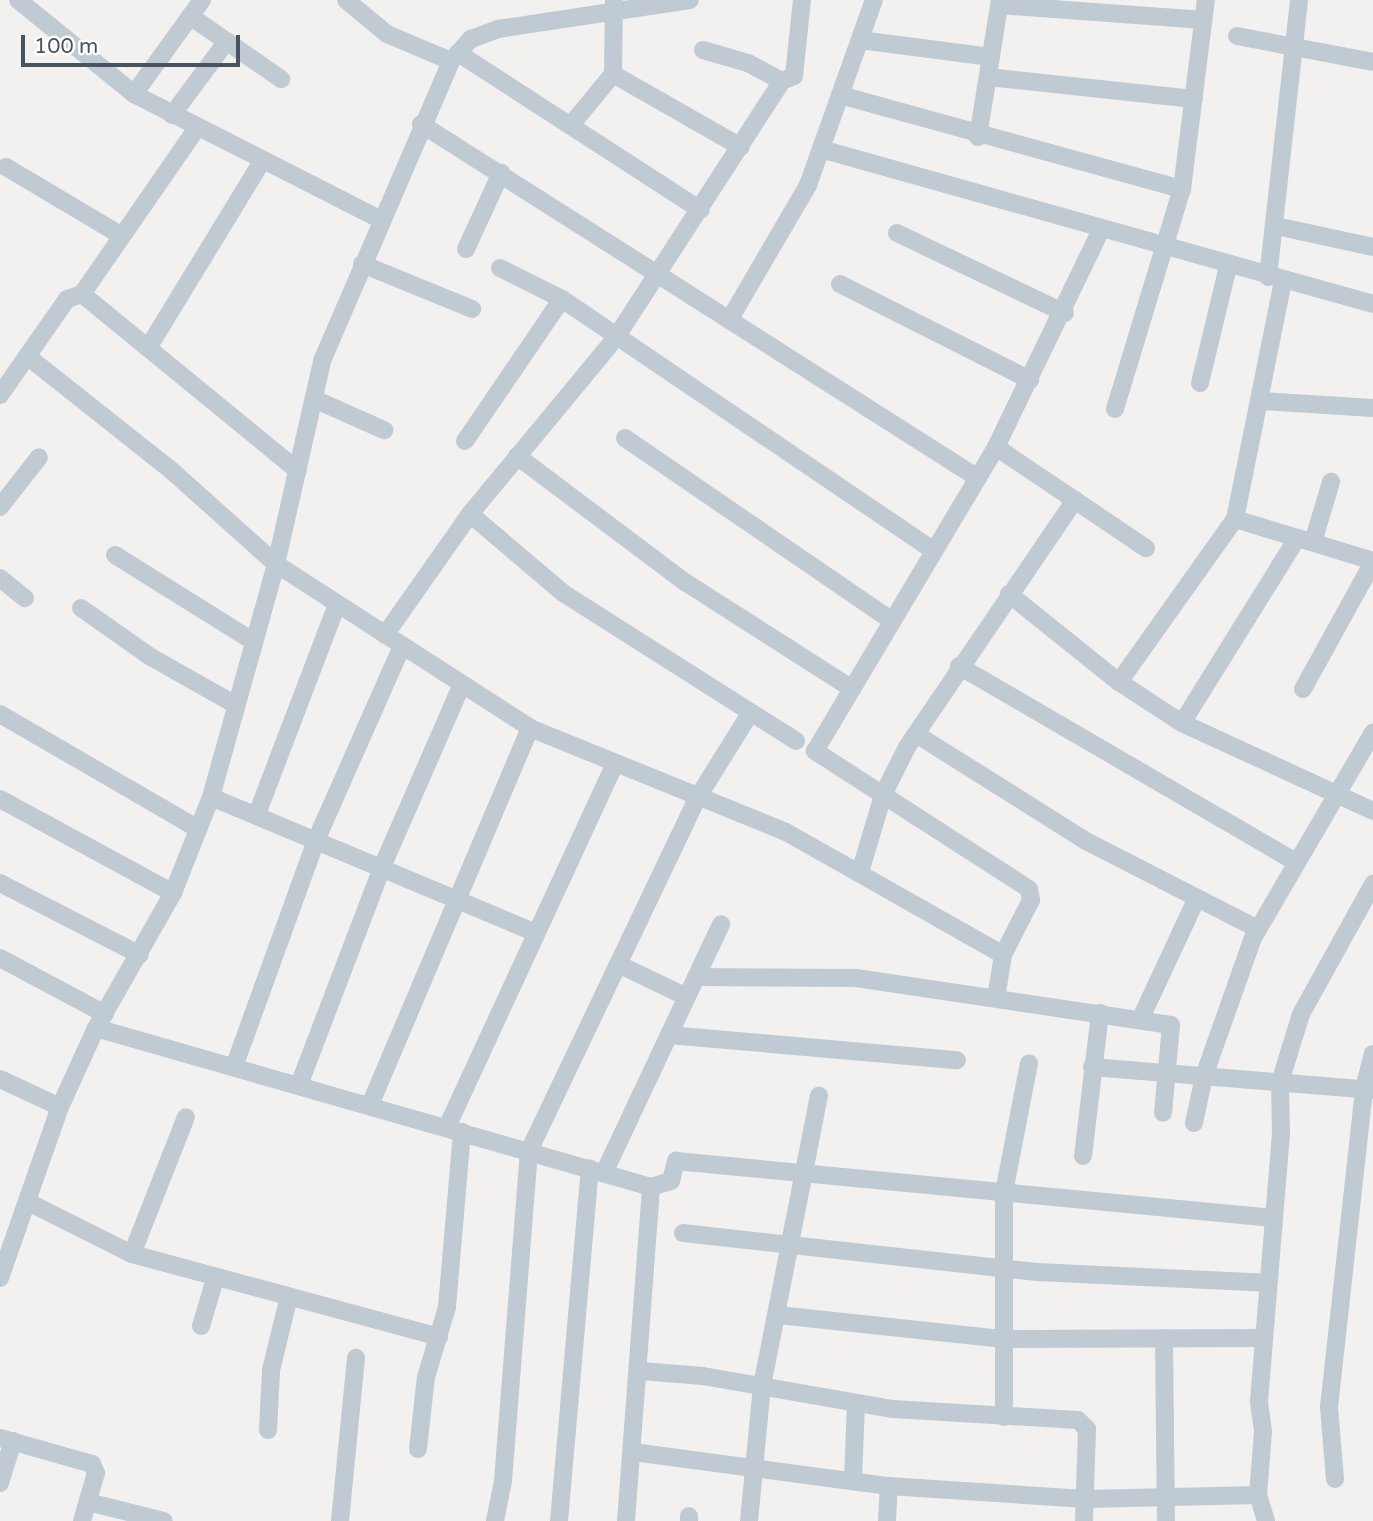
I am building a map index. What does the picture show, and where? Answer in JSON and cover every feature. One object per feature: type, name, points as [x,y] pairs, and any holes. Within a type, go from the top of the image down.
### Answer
[{"type":"street","points":[[18,0],[134,94],[381,220]]},
{"type":"street","points":[[134,94],[202,0]]},
{"type":"street","points":[[346,0],[387,34],[455,57],[571,125],[701,210]]},
{"type":"street","points":[[0,1278],[60,1107],[100,1021],[173,893],[211,797],[276,564],[322,361],[421,124],[455,57],[471,39],[498,29],[614,6],[690,0]]},
{"type":"street","points":[[385,635],[470,514],[615,339],[662,272],[782,81],[797,67],[802,0]]},
{"type":"street","points":[[731,317],[808,185],[874,0]]},
{"type":"street","points":[[1115,409],[1169,247],[1182,189],[1206,0]]},
{"type":"street","points":[[1119,682],[1235,519],[1262,401],[1276,279],[1276,226],[1298,0]]},
{"type":"street","points":[[978,137],[999,3],[1203,20]]},
{"type":"street","points":[[571,125],[613,74],[614,6]]},
{"type":"street","points":[[190,16],[281,79]]},
{"type":"street","points":[[1237,36],[1373,62]]},
{"type":"street","points":[[860,40],[991,57]]},
{"type":"street","points":[[172,115],[227,41]]},
{"type":"street","points":[[704,50],[748,63],[782,81]]},
{"type":"street","points":[[613,74],[741,147]]},
{"type":"street","points":[[988,77],[1194,99]]},
{"type":"street","points":[[840,95],[978,137],[1182,189]]},
{"type":"street","points":[[421,124],[662,272],[978,478]]},
{"type":"street","points":[[0,395],[66,299],[82,294],[197,128]]},
{"type":"street","points":[[821,149],[1276,279],[1373,304]]},
{"type":"street","points":[[148,348],[262,161]]},
{"type":"street","points":[[6,167],[122,236]]},
{"type":"street","points":[[466,249],[500,173]]},
{"type":"street","points":[[1276,226],[1373,247]]},
{"type":"street","points":[[996,998],[1003,955],[1031,900],[1029,889],[815,751],[996,447],[1065,313],[1102,228]]},
{"type":"street","points":[[897,233],[1065,313]]},
{"type":"street","points":[[362,264],[472,309]]},
{"type":"street","points":[[1200,383],[1228,265]]},
{"type":"street","points":[[500,268],[562,299],[615,339],[934,551]]},
{"type":"street","points":[[840,284],[1030,380]]},
{"type":"street","points":[[82,294],[298,471]]},
{"type":"street","points":[[465,441],[562,299]]},
{"type":"street","points":[[27,356],[172,471],[276,564],[530,728],[786,832],[861,870],[1003,955]]},
{"type":"street","points":[[314,399],[384,430]]},
{"type":"street","points":[[1262,401],[1373,408]]},
{"type":"street","points":[[625,438],[892,621]]},
{"type":"street","points":[[996,447],[1146,548]]},
{"type":"street","points":[[516,456],[685,582],[852,689]]},
{"type":"street","points":[[0,507],[39,457]]},
{"type":"street","points":[[1182,723],[1305,540],[1331,482]]},
{"type":"street","points":[[861,870],[883,794],[916,734],[959,666],[1075,500]]},
{"type":"street","points":[[470,514],[563,593],[749,715],[796,741]]},
{"type":"street","points":[[1235,519],[1373,562],[1303,689]]},
{"type":"street","points":[[115,555],[254,642]]},
{"type":"street","points":[[0,578],[25,598]]},
{"type":"street","points":[[1009,594],[1119,682],[1182,723],[1334,798],[1373,811]]},
{"type":"street","points":[[257,814],[337,604]]},
{"type":"street","points":[[81,608],[151,657],[236,705]]},
{"type":"street","points":[[234,1067],[317,838],[402,646]]},
{"type":"street","points":[[959,666],[1296,862]]},
{"type":"street","points":[[299,1085],[383,865],[462,684]]},
{"type":"street","points":[[0,714],[198,829]]},
{"type":"street","points":[[495,1521],[503,1480],[529,1151],[698,797],[749,715]]},
{"type":"street","points":[[370,1105],[530,728]]},
{"type":"street","points":[[1194,1123],[1204,1076],[1258,929],[1373,733]]},
{"type":"street","points":[[916,734],[1086,841],[1258,929]]},
{"type":"street","points":[[418,1449],[426,1377],[439,1338],[455,1130],[537,933],[615,764]]},
{"type":"street","points":[[211,797],[383,865],[537,933]]},
{"type":"street","points":[[0,799],[173,893]]},
{"type":"street","points":[[0,883],[140,955]]},
{"type":"street","points":[[1266,1521],[1258,1495],[1262,1338],[1273,1218],[1280,1082],[1301,1014],[1373,884]]},
{"type":"street","points":[[1140,1020],[1197,898]]},
{"type":"street","points":[[559,1521],[597,1170],[669,1035],[721,923]]},
{"type":"street","points":[[0,958],[100,1021],[234,1067],[652,1187],[671,1181],[676,1161],[1273,1218]]},
{"type":"street","points":[[618,964],[687,997]]},
{"type":"street","points":[[696,977],[856,978],[1171,1025],[1163,1113]]},
{"type":"street","points":[[1083,1156],[1100,1013]]},
{"type":"street","points":[[669,1035],[957,1060]]},
{"type":"street","points":[[1335,1479],[1329,1407],[1373,1055]]},
{"type":"street","points":[[1004,1417],[1004,1192],[1029,1063]]},
{"type":"street","points":[[1092,1067],[1368,1090]]},
{"type":"street","points":[[0,1079],[60,1107]]},
{"type":"street","points":[[749,1521],[762,1386],[819,1096]]},
{"type":"street","points":[[132,1254],[186,1117]]},
{"type":"street","points":[[626,1521],[641,1371],[652,1187]]},
{"type":"street","points":[[28,1202],[132,1254],[288,1300],[439,1338]]},
{"type":"street","points":[[683,1233],[1002,1268],[1267,1283]]},
{"type":"street","points":[[201,1326],[215,1279]]},
{"type":"street","points":[[268,1430],[271,1370],[288,1300]]},
{"type":"street","points":[[778,1315],[1002,1339],[1262,1338]]},
{"type":"street","points":[[1164,1338],[1166,1521]]},
{"type":"street","points":[[340,1521],[356,1358]]},
{"type":"street","points":[[641,1371],[762,1386],[856,1404],[1004,1417],[1078,1419],[1087,1429],[1084,1521]]},
{"type":"street","points":[[853,1481],[856,1404]]},
{"type":"street","points":[[0,1483],[6,1439],[92,1464],[96,1473],[82,1521]]},
{"type":"street","points":[[633,1452],[889,1486],[1086,1499],[1258,1495]]},
{"type":"street","points":[[887,1521],[889,1486]]},
{"type":"street","points":[[88,1502],[164,1521]]}]
